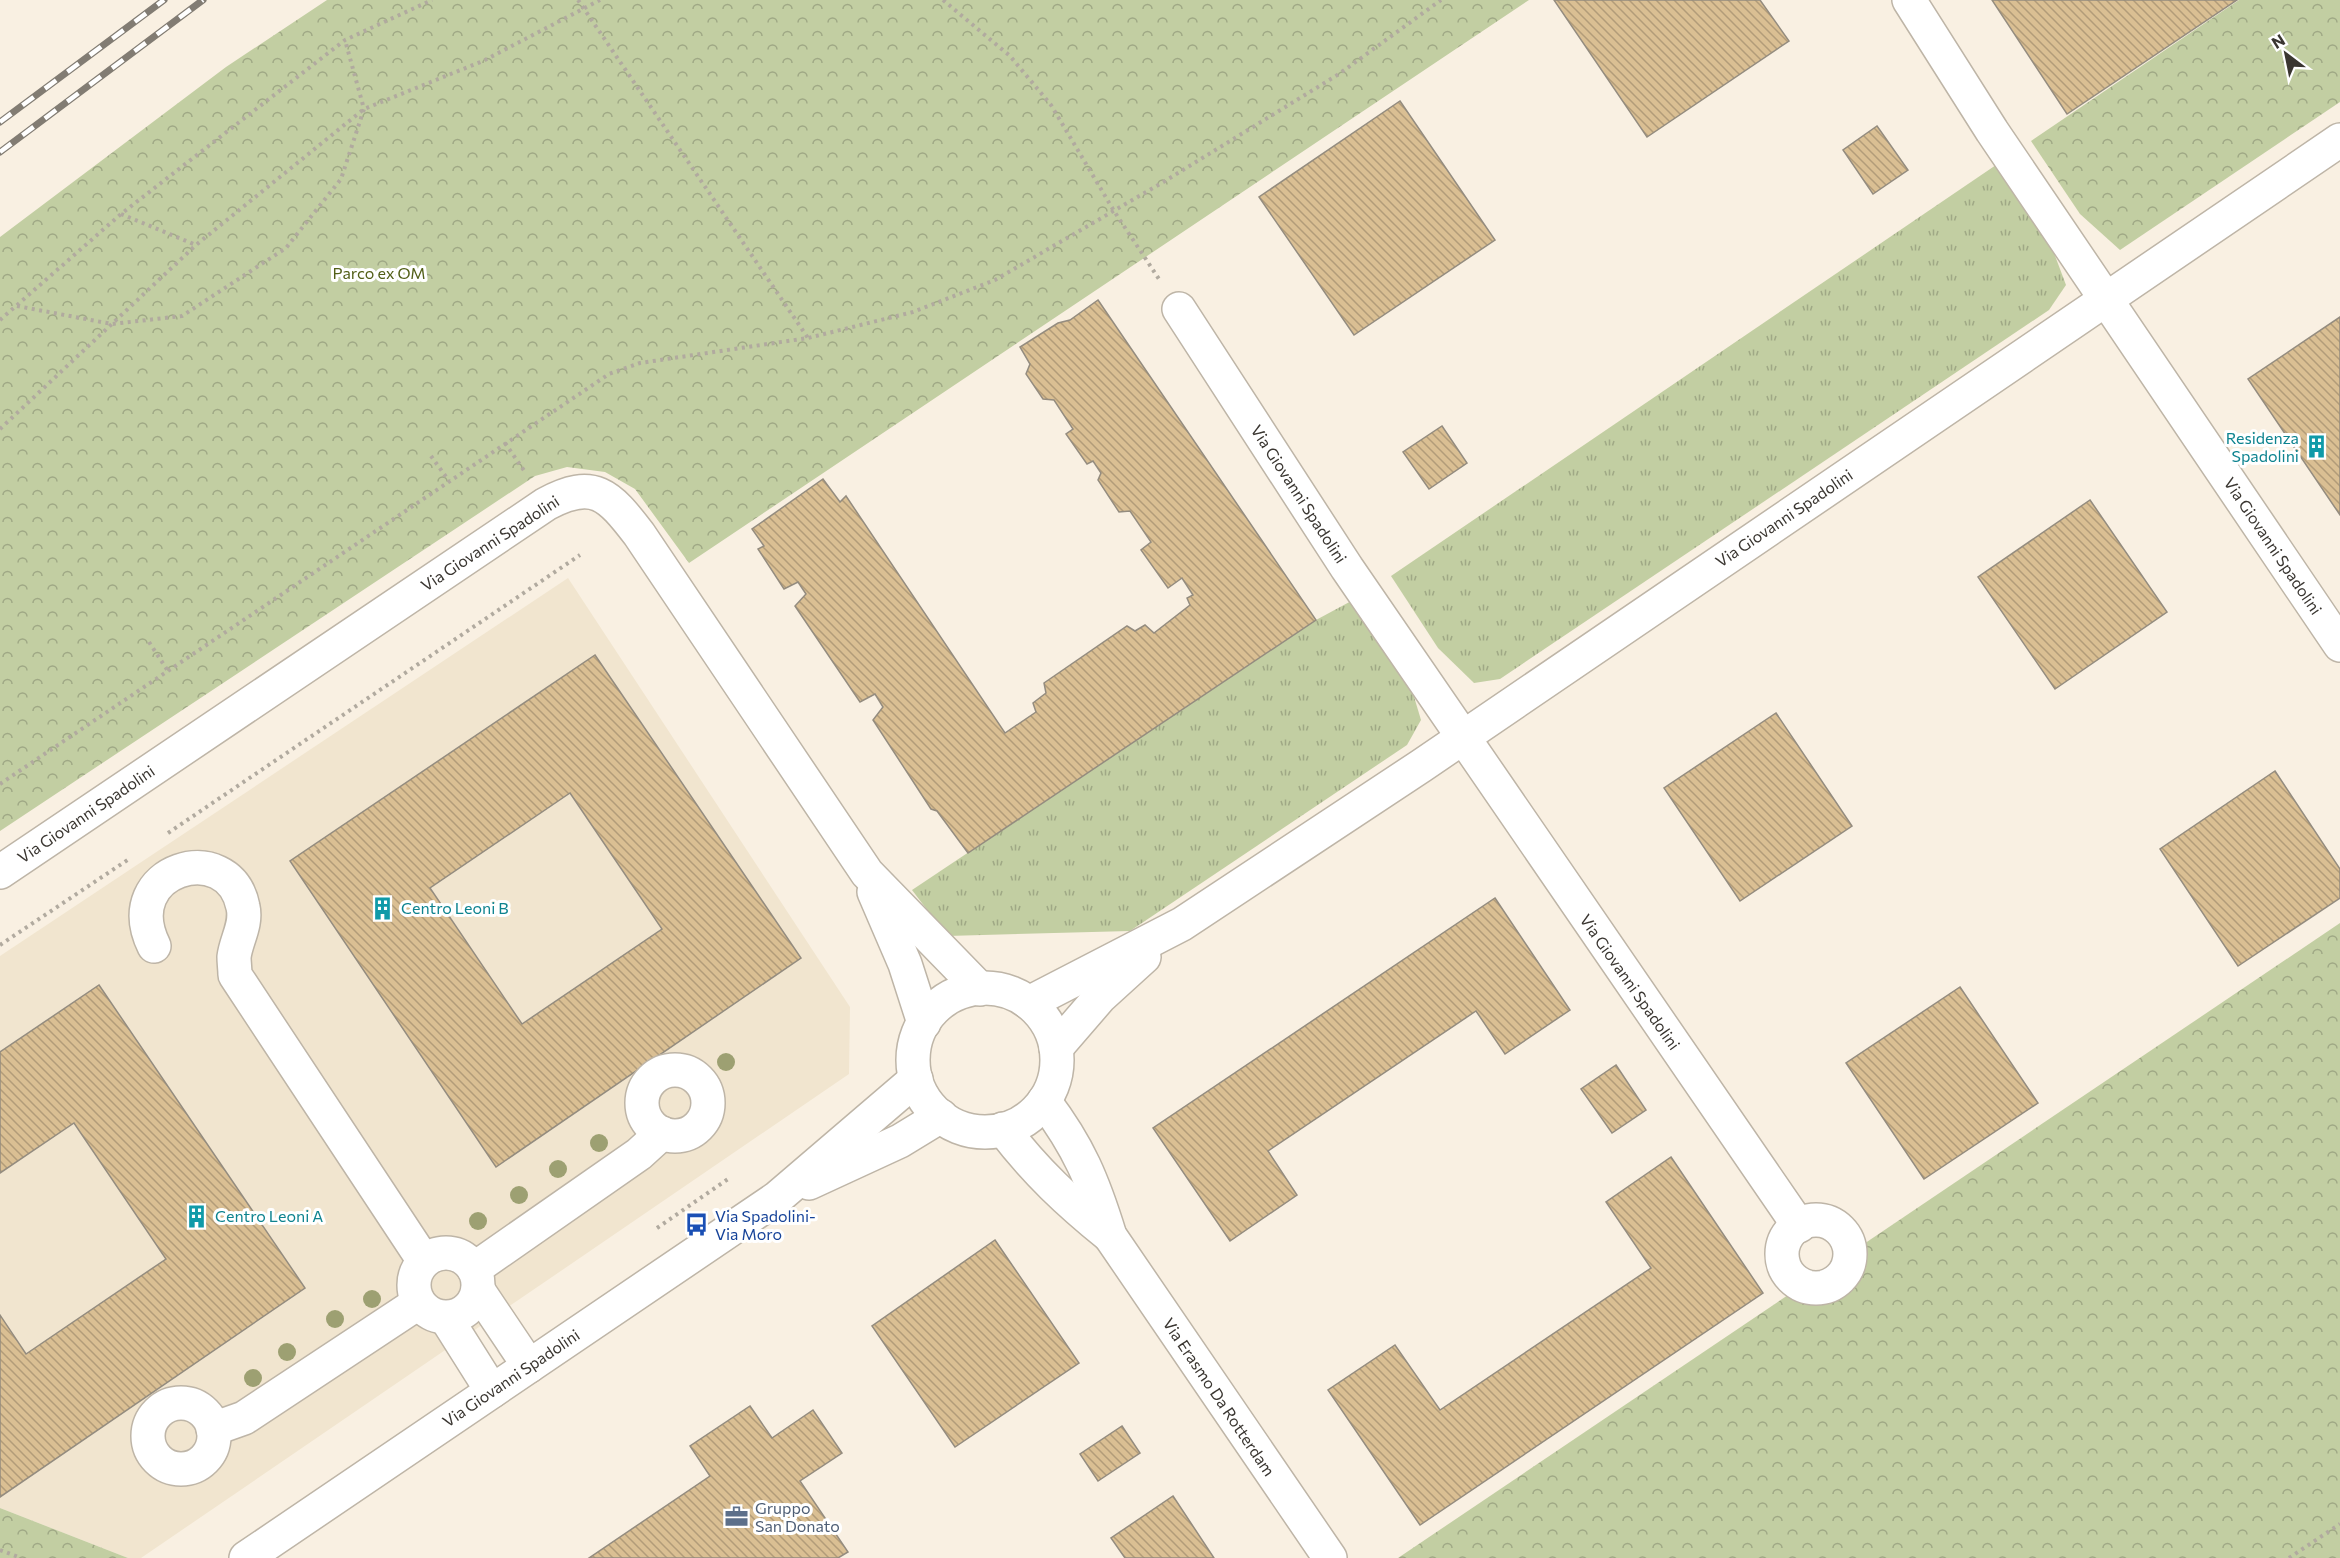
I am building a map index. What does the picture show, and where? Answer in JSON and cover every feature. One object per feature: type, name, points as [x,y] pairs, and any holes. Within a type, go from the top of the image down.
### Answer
[{"type":"street","name":"Via Giovanni Spadolini","points":[[1910,0],[1992,130],[2340,645]]},
{"type":"street","name":"Via Giovanni Spadolini","points":[[1029,1004],[1182,924],[1463,737],[2340,140]]},
{"type":"street","name":"Via Giovanni Spadolini","points":[[1179,309],[1347,568],[1799,1226]]},
{"type":"street","name":"Via Giovanni Spadolini","points":[[0,872],[546,504],[566,494],[585,490],[605,498],[623,513],[639,534],[867,873],[980,989]]},
{"type":"street","points":[[154,945],[147,932],[145,911],[152,891],[164,878],[184,868],[198,867],[220,874],[233,885],[240,897],[244,915],[234,956],[235,975],[424,1261]]},
{"type":"street","name":"Via Giovanni Spadolini","points":[[867,873],[905,964],[924,1023]]},
{"type":"street","name":"Via Giovanni Spadolini","points":[[1056,1048],[1100,997],[1182,924]]},
{"type":"street","points":[[980,989],[1006,991],[1029,1004],[1047,1023],[1056,1048],[1054,1080],[1044,1101],[1026,1119],[1003,1130],[970,1130],[955,1125],[941,1116],[923,1096],[916,1079],[915,1046],[924,1023],[948,999],[963,992],[980,989]]},
{"type":"street","name":"Via Giovanni Spadolini","points":[[246,1558],[777,1198],[916,1079]]},
{"type":"street","name":"Via Erasmo Da Rotterdam","points":[[1044,1101],[1076,1145],[1094,1184],[1110,1236]]},
{"type":"street","name":"Via Giovanni Spadolini","points":[[777,1198],[900,1141],[941,1116]]},
{"type":"street","name":"Via Erasmo Da Rotterdam","points":[[1003,1130],[1036,1171],[1058,1193],[1110,1236],[1330,1558]]},
{"type":"street","points":[[213,1429],[244,1418],[432,1310],[467,1310],[474,1301],[476,1280],[639,1154],[662,1133]]},
{"type":"street","points":[[492,1391],[413,1285],[414,1276],[424,1261],[432,1256],[451,1253],[468,1261],[476,1280],[529,1366]]},
{"type":"path","points":[[0,320],[121,214],[345,40],[432,0]]},
{"type":"path","points":[[578,0],[808,338]]},
{"type":"path","points":[[0,429],[196,245],[364,109],[483,61],[600,0]]},
{"type":"path","points":[[943,0],[1010,56],[1051,105],[1114,211],[1179,309]]},
{"type":"path","points":[[0,784],[609,374],[640,363],[808,338],[913,312],[995,280],[1114,211],[1339,74],[1441,0]]},
{"type":"path","points":[[16,306],[112,324],[182,316],[286,248],[341,179],[364,109],[345,40]]},
{"type":"path","points":[[121,214],[196,245]]},
{"type":"path","points":[[0,420],[6,423]]},
{"type":"path","points":[[505,443],[528,476]]},
{"type":"path","points":[[431,456],[448,481]]},
{"type":"path","points":[[167,833],[580,555]]},
{"type":"path","points":[[149,642],[168,671]]},
{"type":"path","points":[[0,945],[138,853]]},
{"type":"path","points":[[657,1228],[731,1177]]},
{"type":"path","points":[[2289,1558],[2340,1524]]},
{"type":"path","points":[[0,1550],[21,1558]]},
{"type":"shaded area","points":[[568,578],[850,1007],[849,1074],[141,1558],[128,1558],[0,1508],[0,956]]},
{"type":"green space","name":"Parco ex OM","points":[[327,0],[1529,0],[689,563],[635,489],[605,472],[567,467],[535,476],[0,831],[0,237],[226,67]]},
{"type":"green space","points":[[2239,0],[2340,0],[2340,102],[2120,250],[2080,214],[2031,141]]},
{"type":"green space","points":[[1996,165],[2048,237],[2066,285],[2049,310],[1500,679],[1474,683],[1438,648],[1391,576]]},
{"type":"green space","points":[[1355,599],[1406,670],[1421,720],[1407,745],[1130,931],[947,936],[912,890],[1316,620]]},
{"type":"green space","points":[[2340,923],[2340,1558],[1398,1558]]},
{"type":"green space","points":[[0,1508],[128,1558],[0,1558]]},
{"type":"building","points":[[1554,0],[1760,0],[1789,41],[1647,137]]},
{"type":"building","points":[[1992,0],[2237,0],[2067,114]]},
{"type":"building","points":[[1400,101],[1495,240],[1354,335],[1259,197]]},
{"type":"building","points":[[1877,126],[1908,170],[1873,194],[1843,150]]},
{"type":"building","points":[[1098,300],[1316,620],[968,853],[937,811],[931,809],[873,720],[883,707],[875,694],[860,702],[795,606],[806,594],[798,582],[784,589],[758,549],[764,546],[752,529],[823,479],[840,502],[846,496],[1005,733],[1036,712],[1033,703],[1046,693],[1044,683],[1127,626],[1135,631],[1145,625],[1154,633],[1190,605],[1187,598],[1193,595],[1182,578],[1168,588],[1141,550],[1151,542],[1130,511],[1119,512],[1098,480],[1101,473],[1093,461],[1087,464],[1066,434],[1073,429],[1054,400],[1043,399],[1026,374],[1030,364],[1020,347],[1058,323],[1070,320]]},
{"type":"building","name":"Residenza Spadolini","points":[[2340,317],[2340,515],[2248,379]]},
{"type":"building","points":[[1442,426],[1467,463],[1429,489],[1403,452]]},
{"type":"building","points":[[2090,500],[2167,612],[2055,689],[1978,577]]},
{"type":"building","name":"Centro Leoni B","points":[[595,655],[801,958],[496,1167],[290,861]],"holes":[[[570,793],[662,929],[522,1024],[430,888]]]},
{"type":"building","points":[[1776,713],[1852,826],[1740,901],[1664,788]]},
{"type":"building","points":[[2275,771],[2340,869],[2340,898],[2238,966],[2160,849]]},
{"type":"building","points":[[1495,898],[1570,1010],[1505,1054],[1476,1011],[1268,1151],[1297,1195],[1230,1241],[1153,1128]]},
{"type":"building","name":"Centro Leoni A","points":[[99,985],[305,1288],[0,1497],[0,1315],[26,1354],[166,1259],[74,1123],[0,1173],[0,1052]]},
{"type":"building","points":[[1960,987],[2038,1103],[1924,1179],[1846,1063]]},
{"type":"building","points":[[1616,1065],[1646,1110],[1612,1133],[1581,1089]]},
{"type":"building","points":[[1671,1157],[1763,1293],[1420,1525],[1328,1390],[1395,1345],[1440,1410],[1651,1268],[1606,1202]]},
{"type":"building","points":[[995,1240],[1079,1363],[955,1447],[872,1326]]},
{"type":"building","name":"Gruppo San Donato","points":[[750,1406],[772,1438],[813,1410],[842,1453],[800,1481],[848,1552],[838,1558],[589,1558],[710,1476],[690,1446]]},
{"type":"building","points":[[1122,1426],[1140,1453],[1098,1481],[1080,1454]]},
{"type":"building","points":[[1173,1496],[1214,1558],[1125,1558],[1111,1538]]},
{"type":"railway","points":[[0,122],[164,0]]},
{"type":"railway","points":[[0,152],[203,0]]},
{"type":"place","name":"Residenza Spadolini","points":[[2317,447]]},
{"type":"place","name":"Centro Leoni B","points":[[383,908]]},
{"type":"place","name":"Centro Leoni A","points":[[197,1216]]},
{"type":"place","name":"Via Spadolini- Via Moro","points":[[697,1225]]},
{"type":"place","name":"Gruppo San Donato","points":[[737,1517]]}]
